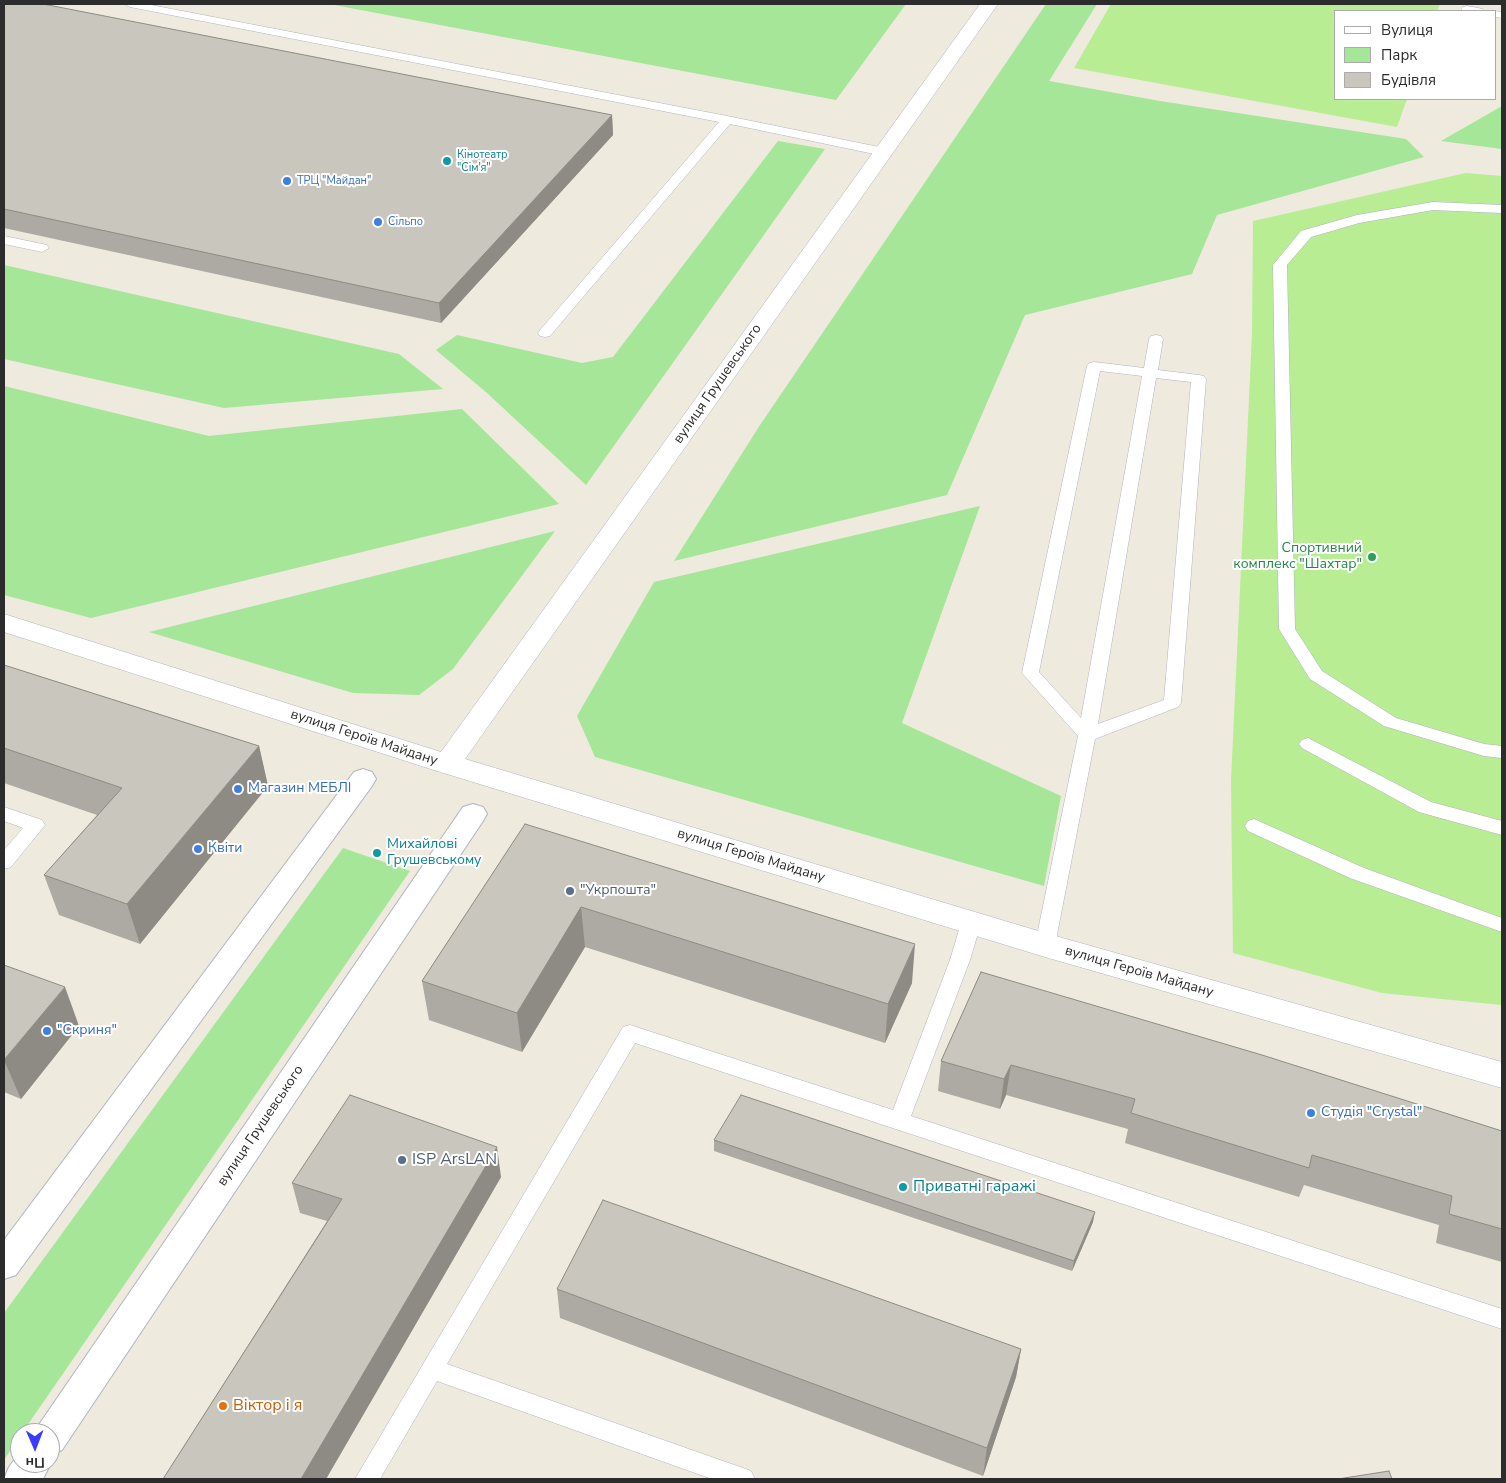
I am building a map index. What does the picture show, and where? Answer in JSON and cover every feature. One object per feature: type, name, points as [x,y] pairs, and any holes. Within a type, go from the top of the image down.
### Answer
[{"type":"street","name":"вулиця Грушевського","points":[[447,764],[989,4]]},
{"type":"street","name":"вулиця Героїв Майдану","points":[[4,623],[447,764],[1045,945],[1502,1075]]},
{"type":"street","points":[[4,1265],[363,779]]},
{"type":"street","name":"вулиця Грушевського","points":[[60,1423],[473,814]]},
{"type":"lane","points":[[130,4],[884,152]]},
{"type":"lane","points":[[1467,9],[1473,10]]},
{"type":"lane","points":[[544,333],[727,120]]},
{"type":"lane","points":[[1502,209],[1433,206],[1357,219],[1306,234],[1280,265],[1287,629],[1316,675],[1390,722],[1484,750],[1502,752]]},
{"type":"lane","points":[[4,240],[42,248]]},
{"type":"lane","points":[[1045,945],[1087,735],[1156,339]]},
{"type":"lane","points":[[1094,366],[1198,379],[1172,703],[1087,735],[1030,673],[1094,366]]},
{"type":"lane","points":[[1308,744],[1426,807],[1502,828]]},
{"type":"lane","points":[[4,814],[36,824],[4,862]]},
{"type":"lane","points":[[1254,826],[1357,873],[1502,925]]},
{"type":"lane","points":[[899,1121],[960,960],[971,922]]},
{"type":"lane","points":[[367,1479],[630,1033],[1502,1319]]},
{"type":"lane","points":[[433,1369],[743,1479]]},
{"type":"green space","points":[[329,4],[906,4],[836,100]]},
{"type":"green space","points":[[1046,4],[1097,4],[1049,81],[1160,101],[1406,139],[1424,157],[1217,215],[1192,274],[1025,315],[947,495],[674,561],[760,425]]},
{"type":"green space","points":[[1111,4],[1440,4],[1437,10],[1334,10],[1334,100],[1407,100],[1397,127],[1074,68]]},
{"type":"green space","points":[[1502,106],[1502,149],[1441,141]]},
{"type":"green space","points":[[778,141],[825,149],[586,485],[487,393],[436,350],[457,335],[582,363],[613,357]]},
{"type":"green space","name":"Спортивний комплекс \"Шахтар\"","points":[[1466,173],[1502,176],[1502,1005],[1382,993],[1233,953],[1231,780],[1252,334],[1253,221]]},
{"type":"green space","points":[[4,265],[399,354],[443,389],[224,408],[4,359]]},
{"type":"green space","points":[[4,386],[209,436],[462,409],[559,504],[91,618],[4,595]]},
{"type":"green space","points":[[980,506],[902,723],[1061,796],[1044,886],[595,757],[577,716],[654,582]]},
{"type":"green space","points":[[555,531],[453,669],[419,695],[353,693],[149,632]]},
{"type":"green space","points":[[343,848],[410,871],[29,1423],[10,1423],[10,1451],[4,1460],[4,1313]]},
{"type":"building","name":"ТРЦ \"Майдан\"","points":[[4,4],[43,4],[612,115],[439,303],[4,209]]},
{"type":"building","points":[[4,665],[259,746],[127,904],[44,875],[122,788],[4,748]]},
{"type":"building","points":[[525,824],[915,944],[888,1004],[581,907],[517,1013],[422,981]]},
{"type":"building","points":[[4,965],[65,987],[4,1060]]},
{"type":"building","points":[[981,972],[1262,1055],[1502,1131],[1502,1229],[1449,1214],[1452,1196],[1312,1155],[1309,1168],[1131,1113],[1135,1099],[1011,1065],[1004,1079],[941,1061]]},
{"type":"building","points":[[350,1095],[497,1147],[301,1479],[163,1479],[342,1199],[292,1183]]},
{"type":"building","name":"Приватні гаражі","points":[[741,1095],[1095,1212],[1074,1261],[714,1140]]},
{"type":"building","points":[[603,1200],[1021,1349],[987,1448],[557,1289]]},
{"type":"building","points":[[1389,1471],[1392,1479],[1338,1479]]},
{"type":"place","name":"Кінотеатр \"Сім'я\"","points":[[447,161]]},
{"type":"place","name":"ТРЦ \"Майдан\"","points":[[287,181]]},
{"type":"place","name":"Сільпо","points":[[378,222]]},
{"type":"place","name":"Спортивний комплекс \"Шахтар\"","points":[[1372,557]]},
{"type":"place","name":"Магазин МЕБЛІ","points":[[238,789]]},
{"type":"place","name":"Квіти","points":[[198,849]]},
{"type":"place","name":"Михайлові Грушевському","points":[[377,853]]},
{"type":"place","name":"\"Укрпошта\"","points":[[570,891]]},
{"type":"place","name":"\"Скриня\"","points":[[47,1031]]},
{"type":"place","name":"Студія \"Crystal\"","points":[[1311,1113]]},
{"type":"place","name":"ISP ArsLAN","points":[[402,1160]]},
{"type":"place","name":"Приватні гаражі","points":[[903,1187]]},
{"type":"place","name":"Віктор і я","points":[[223,1406]]}]
